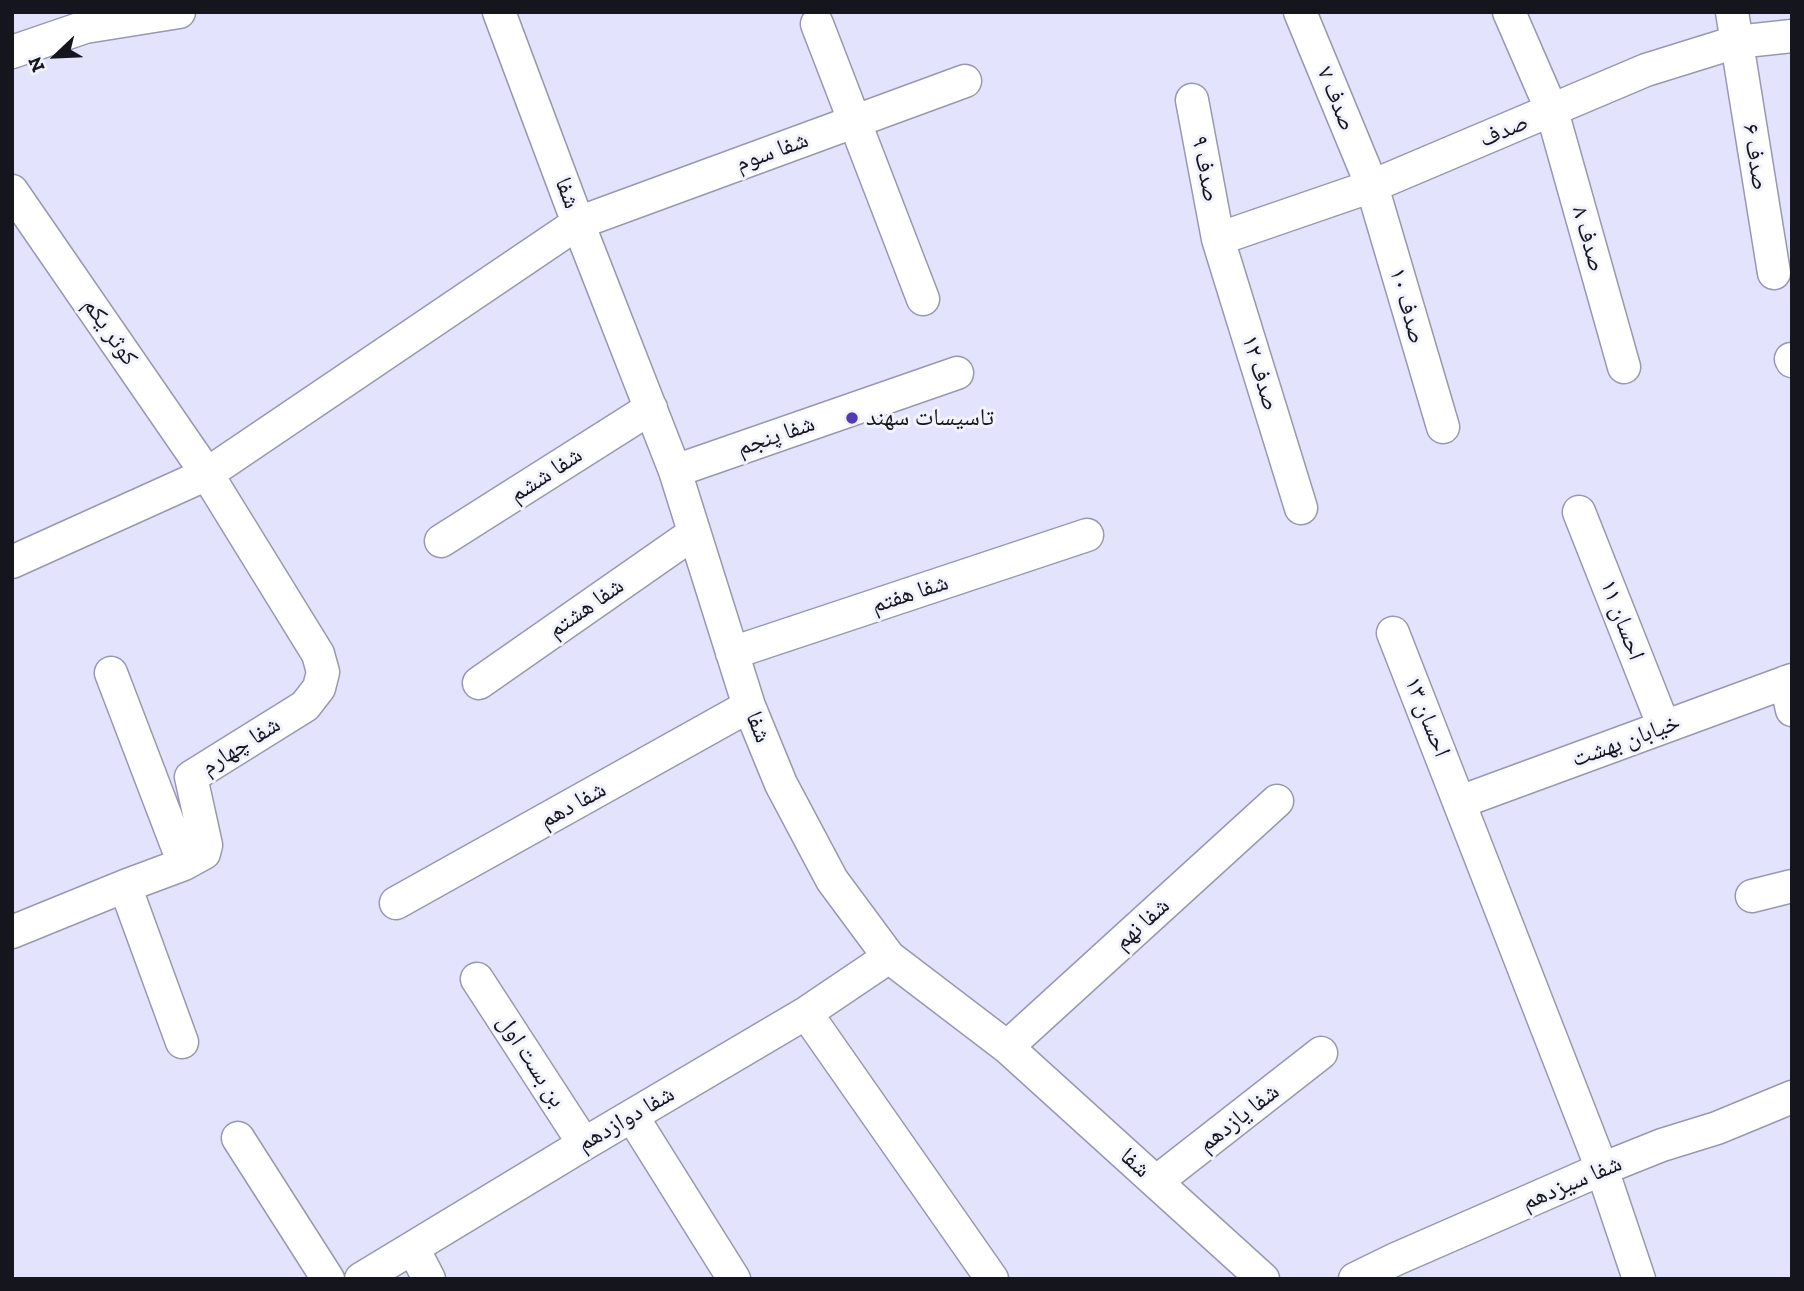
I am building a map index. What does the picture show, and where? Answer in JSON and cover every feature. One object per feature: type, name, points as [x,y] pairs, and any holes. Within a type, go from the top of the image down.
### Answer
[{"type":"street","points":[[12,52],[85,27],[179,12]]},
{"type":"street","name":"شفا","points":[[499,12],[675,471],[750,706],[781,784],[832,880],[889,957],[1007,1047],[1263,1279]]},
{"type":"street","name":"صدف ۷","points":[[1300,12],[1372,186]]},
{"type":"street","name":"صدف ۸","points":[[1509,12],[1552,111],[1624,367]]},
{"type":"street","points":[[817,24],[923,299]]},
{"type":"street","name":"صدف","points":[[1218,239],[1372,186],[1647,70],[1734,27],[1792,36]]},
{"type":"street","name":"صدف ۶","points":[[1734,27],[1774,273]]},
{"type":"street","name":"شفا سوم","points":[[578,223],[965,81]]},
{"type":"street","name":"صدف ۹","points":[[1192,100],[1218,239]]},
{"type":"street","name":"صدف ۱۰","points":[[1372,186],[1443,427]]},
{"type":"street","name":"کوثر یکم","points":[[12,191],[207,474]]},
{"type":"street","points":[[12,562],[207,474],[578,223]]},
{"type":"street","name":"صدف ۱۲","points":[[1218,239],[1301,508]]},
{"type":"street","name":"شفا پنجم","points":[[675,471],[957,373]]},
{"type":"street","name":"شفا ششم","points":[[441,541],[651,408]]},
{"type":"street","name":"شفا چهارم","points":[[12,932],[184,864],[204,853],[206,845],[191,777],[305,706],[319,688],[323,672],[318,654],[207,474]]},
{"type":"street","name":"احسان ۱۱","points":[[1580,512],[1664,727]]},
{"type":"street","name":"شفا هشتم","points":[[479,683],[694,533]]},
{"type":"street","name":"شفا هفتم","points":[[732,653],[1087,536]]},
{"type":"street","name":"احسان ۱۳","points":[[1393,633],[1602,1169],[1639,1279]]},
{"type":"street","points":[[111,673],[184,864]]},
{"type":"street","name":"خیابان بهشت","points":[[1460,802],[1664,727],[1790,691]]},
{"type":"street","name":"شفا دهم","points":[[396,903],[750,706]]},
{"type":"street","name":"شفا نهم","points":[[1007,1047],[1277,801]]},
{"type":"street","points":[[125,886],[182,1042]]},
{"type":"street","points":[[1752,896],[1792,887]]},
{"type":"street","name":"شفا دوازدهم","points":[[361,1279],[584,1143],[806,1013],[889,957]]},
{"type":"street","name":"بن بست اول","points":[[477,979],[584,1143]]},
{"type":"street","points":[[806,1013],[992,1279]]},
{"type":"street","name":"شفا یازدهم","points":[[1156,1182],[1321,1054]]},
{"type":"street","name":"شفا سیزدهم","points":[[1355,1279],[1602,1169],[1662,1145],[1717,1128],[1792,1097]]},
{"type":"street","points":[[632,1116],[734,1279]]},
{"type":"street","points":[[238,1138],[328,1279]]},
{"type":"street","points":[[413,1248],[429,1279]]},
{"type":"place","name":"تاسیسات سهند","points":[[852,418]]}]
